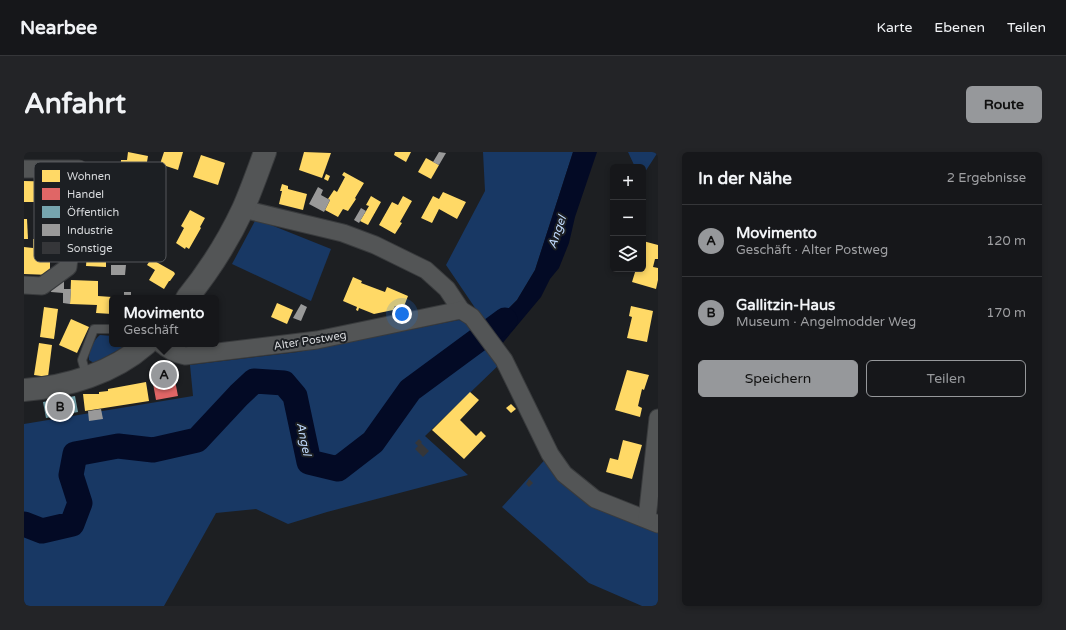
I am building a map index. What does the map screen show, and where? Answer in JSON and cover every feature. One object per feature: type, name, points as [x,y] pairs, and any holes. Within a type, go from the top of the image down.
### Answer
[{"type":"street","points":[[189,295],[223,247],[243,209],[265,152]]},
{"type":"street","points":[[243,209],[343,233],[375,245],[426,270],[447,289],[461,310],[472,316],[504,360],[550,454],[564,474],[595,499],[652,522],[658,418]]},
{"type":"street","points":[[24,285],[42,286],[68,267],[69,262]]},
{"type":"street","name":"Alter Postweg","points":[[164,347],[175,354],[185,356],[317,340],[461,310]]},
{"type":"street","points":[[24,390],[56,386],[87,377],[121,362],[143,347]]},
{"type":"lane","points":[[87,377],[82,360],[94,329],[109,329]]},
{"type":"shaded area","points":[[483,152],[573,152],[535,270],[517,300],[509,308],[499,313],[486,324],[446,265],[485,191]]},
{"type":"shaded area","points":[[628,152],[658,152],[646,170],[646,164],[634,164]]},
{"type":"shaded area","points":[[256,219],[331,249],[311,301],[232,264]]},
{"type":"shaded area","points":[[459,320],[465,323],[473,331],[405,382],[387,405],[368,434],[344,454],[325,456],[314,451],[298,395],[284,381],[254,379],[236,393],[196,435],[151,447],[119,443],[73,451],[69,475],[77,503],[71,521],[43,528],[24,520],[24,424],[193,396],[190,365],[298,352]]},
{"type":"shaded area","points":[[100,335],[109,336],[109,347],[122,347],[94,363],[89,360],[89,354]]},
{"type":"shaded area","points":[[484,349],[499,353],[504,360],[425,436],[468,475],[327,512],[288,524],[256,509],[216,513],[164,606],[24,606],[24,524],[43,531],[72,524],[80,503],[71,475],[75,454],[118,446],[153,450],[197,440],[254,381],[284,383],[295,396],[309,462],[338,469],[373,442],[410,390]]},
{"type":"shaded area","points":[[550,454],[564,474],[658,524],[658,606],[642,606],[589,583],[502,507]]},
{"type":"water","points":[[573,152],[597,152],[575,217],[569,243],[559,268],[550,279],[541,297],[501,345],[486,324],[499,313],[509,308],[517,300],[535,270]]},
{"type":"building: Wohnen","points":[[128,152],[148,156],[147,162],[121,162],[121,160],[127,160]]},
{"type":"building: Wohnen","points":[[164,152],[183,152],[178,170],[166,166],[166,162],[161,162]]},
{"type":"building: Wohnen","points":[[304,152],[331,153],[322,178],[299,170]]},
{"type":"building: Wohnen","points":[[395,152],[411,152],[406,162],[394,155]]},
{"type":"building: Wohnen","points":[[201,155],[225,163],[218,185],[193,177]]},
{"type":"building: Wohnen","points":[[426,158],[439,165],[431,179],[418,172]]},
{"type":"building: Wohnen","points":[[344,172],[364,183],[348,211],[343,209],[338,217],[325,210],[330,200],[328,199],[334,190],[337,192],[345,177],[342,175]]},
{"type":"building: Wohnen","points":[[326,174],[330,176],[328,181],[324,179]]},
{"type":"building: Wohnen","points":[[24,181],[34,181],[34,202],[24,202]]},
{"type":"building: Wohnen","points":[[282,184],[288,186],[288,189],[307,194],[303,210],[279,204]]},
{"type":"building: Wohnen","points":[[443,192],[466,202],[457,219],[439,209],[432,223],[421,218],[433,196],[439,199]]},
{"type":"building: Wohnen","points":[[371,196],[381,202],[368,225],[360,221],[369,206],[366,205]]},
{"type":"building: Wohnen","points":[[403,196],[412,201],[395,234],[379,225],[392,202],[398,205]]},
{"type":"building: Wohnen","points":[[190,210],[205,218],[189,249],[186,247],[185,249],[176,243],[184,228],[181,226]]},
{"type":"building: Wohnen","points":[[24,219],[27,219],[28,239],[24,239]]},
{"type":"building: Wohnen","points":[[33,239],[34,262],[50,262],[50,275],[24,274],[24,247],[33,248]]},
{"type":"building: Wohnen","points":[[646,242],[658,245],[658,259],[655,259],[653,267],[658,268],[656,289],[632,282],[635,272],[646,272]]},
{"type":"building: Wohnen","points":[[86,262],[106,262],[106,267],[86,266]]},
{"type":"building: Wohnen","points":[[149,262],[156,262],[174,272],[175,274],[164,289],[149,280],[155,270],[147,265]]},
{"type":"building: Wohnen","points":[[353,277],[362,281],[361,283],[385,292],[387,287],[408,296],[403,309],[395,306],[393,310],[374,314],[359,308],[358,311],[356,310],[357,307],[343,301]]},
{"type":"building: Wohnen","points":[[71,280],[98,281],[98,296],[109,297],[109,314],[96,313],[97,305],[70,304]]},
{"type":"building: Wohnen","points":[[277,303],[293,310],[287,324],[271,317]]},
{"type":"building: Wohnen","points":[[631,306],[653,311],[647,342],[627,338],[632,317],[629,316]]},
{"type":"building: Wohnen","points":[[44,307],[58,309],[54,339],[40,337]]},
{"type":"building: Wohnen","points":[[71,319],[89,327],[77,353],[59,345]]},
{"type":"building: Wohnen","points":[[39,343],[52,345],[48,377],[34,375]]},
{"type":"building: Wohnen","points":[[627,370],[649,375],[644,390],[642,389],[638,406],[642,408],[640,417],[615,410]]},
{"type":"building: Wohnen","points":[[146,382],[149,401],[85,411],[83,394],[99,394],[99,392],[108,391],[108,389]]},
{"type":"building: Wohnen","points":[[470,392],[479,400],[460,420],[476,436],[481,431],[486,436],[464,459],[432,430]]},
{"type":"building: Wohnen","points":[[511,404],[516,409],[511,413],[506,408]]},
{"type":"building: Wohnen","points":[[623,440],[642,445],[632,479],[606,472],[610,458],[618,460]]},
{"type":"building: Handel","points":[[173,370],[178,396],[156,400],[152,378],[155,377],[155,373]]},
{"type":"building: Öffentlich","points":[[75,396],[78,412],[46,418],[43,402]]},
{"type":"building: Industrie","points":[[439,152],[446,153],[439,165],[433,162]]},
{"type":"building: Industrie","points":[[318,187],[323,190],[321,195],[330,200],[324,212],[309,204]]},
{"type":"building: Industrie","points":[[361,208],[366,211],[359,223],[354,220]]},
{"type":"building: Industrie","points":[[111,265],[126,265],[125,275],[111,275]]},
{"type":"building: Industrie","points":[[64,275],[64,289],[71,289],[70,304],[63,303],[63,293],[51,292],[52,284]]},
{"type":"building: Industrie","points":[[124,292],[131,292],[131,295],[124,295]]},
{"type":"building: Industrie","points":[[301,304],[307,307],[301,321],[293,318]]},
{"type":"building: Industrie","points":[[101,409],[103,419],[89,421],[88,411]]},
{"type":"building: Sonstige","points":[[419,439],[429,451],[423,457],[415,449],[418,446],[415,443]]},
{"type":"building: Sonstige","points":[[529,479],[533,483],[529,487],[526,484]]},
{"type":"waterway","name":"Angel","points":[[24,524],[42,531],[72,524],[80,503],[71,475],[75,454],[118,446],[153,450],[197,440],[254,381],[284,383],[295,396],[309,462],[338,469],[373,442],[410,390],[505,320]]},
{"type":"place","name":"Movimento","points":[[164,375]]},
{"type":"place","name":"Gallitzin-Haus","points":[[60,407]]}]
